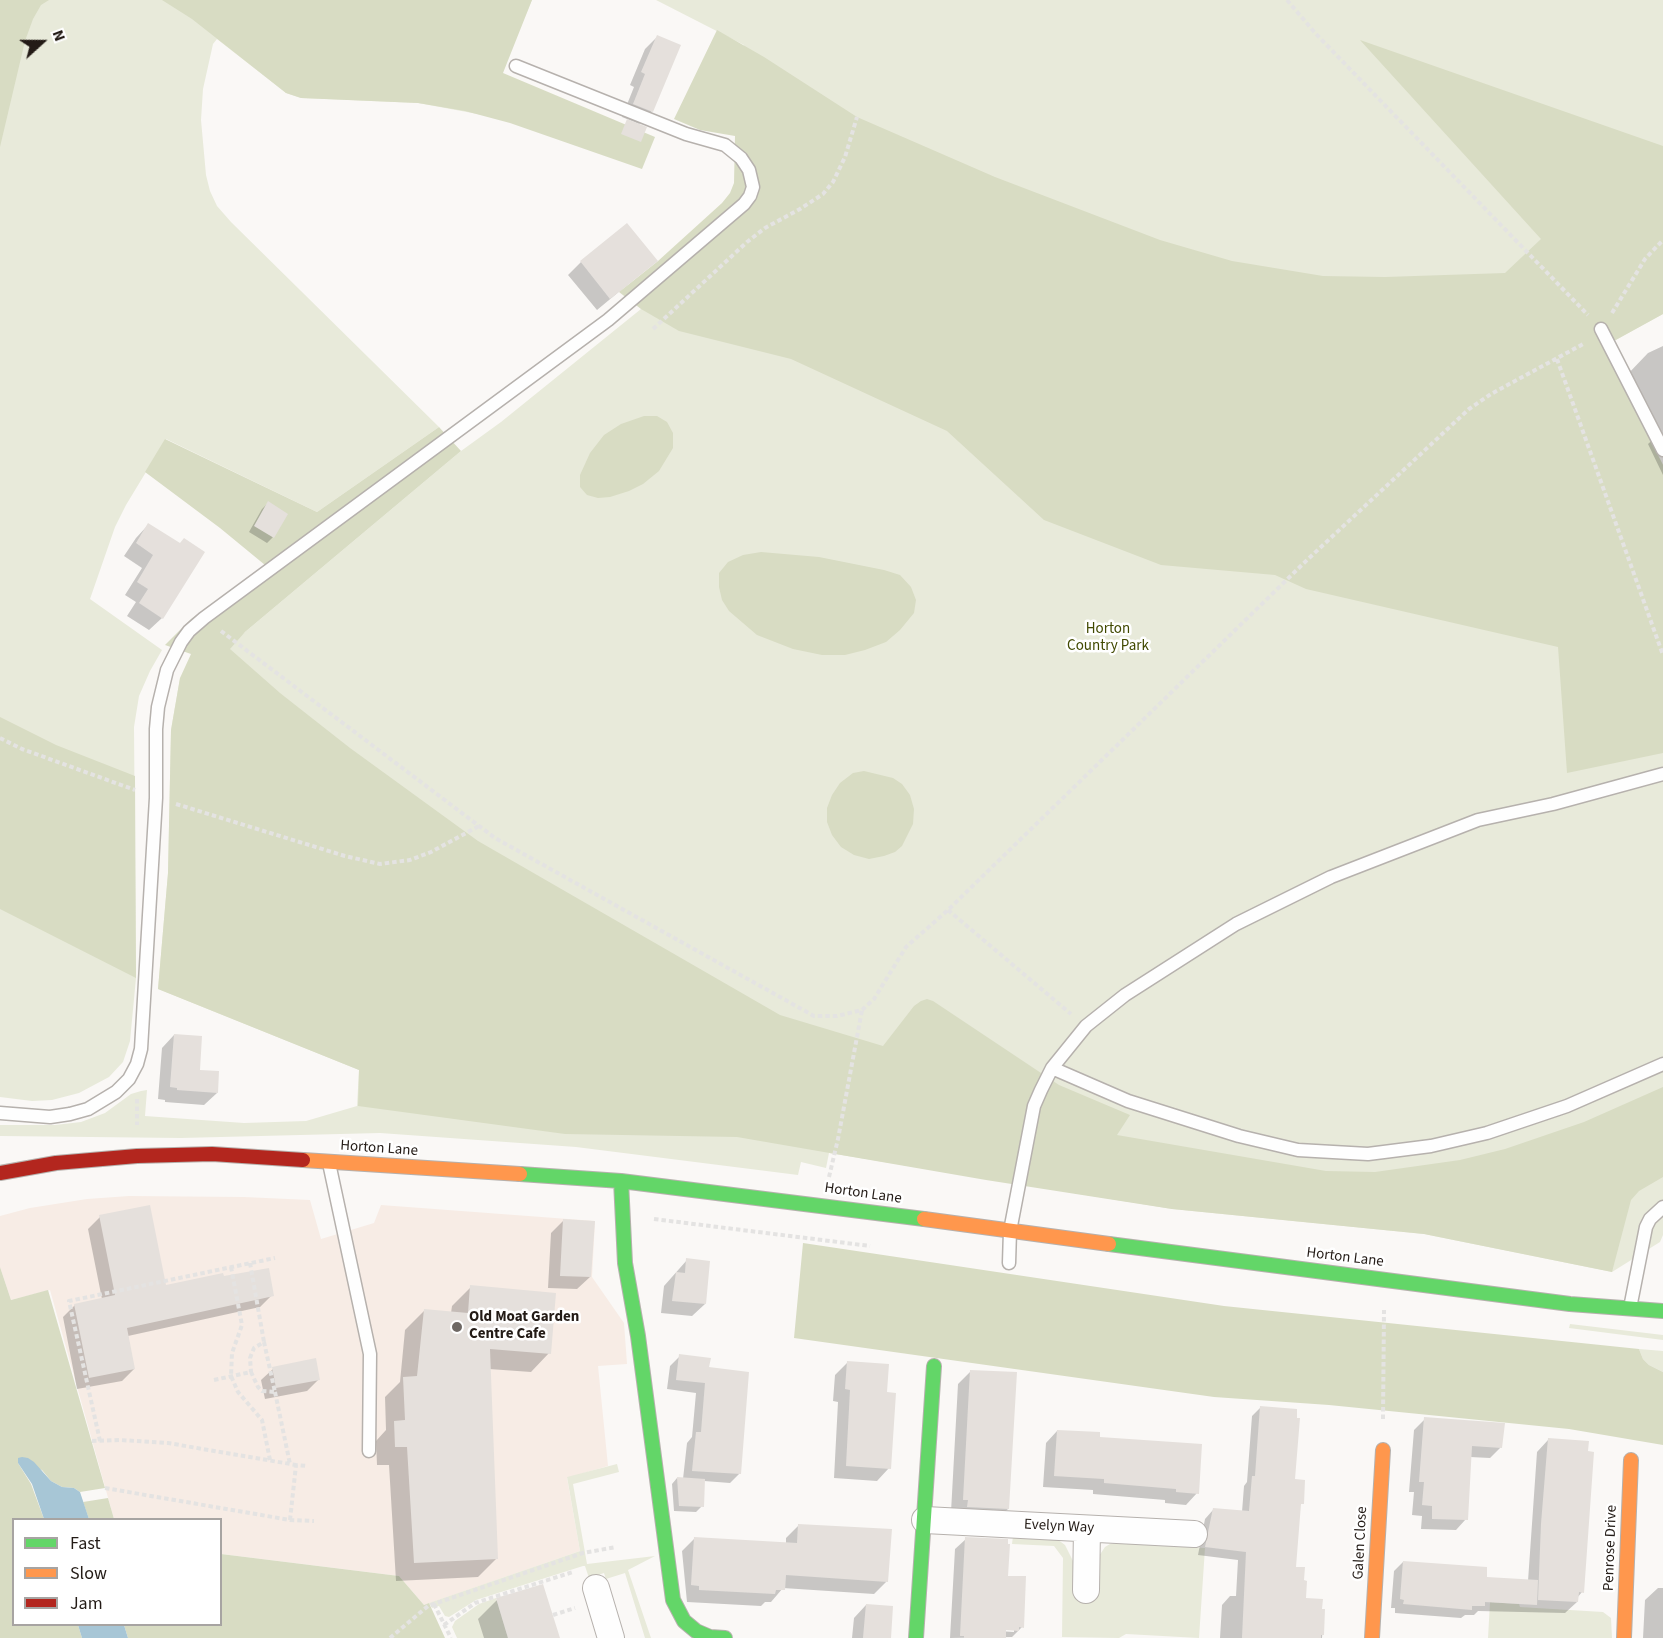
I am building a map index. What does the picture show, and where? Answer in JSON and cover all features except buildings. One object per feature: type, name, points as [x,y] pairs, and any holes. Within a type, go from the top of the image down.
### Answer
[{"type":"street","name":"Horton Lane","points":[[0,1173],[56,1163],[137,1156],[212,1154],[621,1180],[1570,1304],[1663,1311]]},
{"type":"street","name":"Horton Lane","points":[[3,1158],[56,1163]]},
{"type":"street","points":[[621,1180],[625,1263],[638,1336],[673,1600],[684,1621],[696,1631],[710,1637],[725,1638]]},
{"type":"street","points":[[916,1638],[934,1366]]},
{"type":"street","name":"Galen Close","points":[[1372,1638],[1383,1450]]},
{"type":"street","name":"Penrose Drive","points":[[1624,1638],[1631,1460]]},
{"type":"street","name":"Evelyn Way","points":[[924,1520],[1194,1534]]},
{"type":"street","points":[[1086,1590],[1087,1529]]},
{"type":"street","points":[[596,1588],[611,1638]]},
{"type":"lane","points":[[0,1113],[30,1117],[70,1114],[88,1109],[105,1101],[129,1079],[137,1064],[141,1049],[156,798],[156,729],[162,686],[172,656],[189,631],[608,320],[744,204],[750,196],[753,187],[749,170],[741,158],[725,145],[686,134],[516,66]]},
{"type":"lane","points":[[1601,329],[1663,450]]},
{"type":"lane","points":[[1009,1263],[1011,1231],[1034,1106],[1052,1068],[1086,1026],[1144,981],[1236,924],[1331,877],[1478,820],[1553,804],[1663,774]]},
{"type":"lane","points":[[1052,1068],[1128,1101],[1239,1136],[1298,1150],[1368,1154],[1431,1146],[1487,1133],[1576,1102],[1663,1064]]},
{"type":"lane","points":[[329,1162],[370,1354],[369,1451]]},
{"type":"lane","points":[[1630,1308],[1646,1227],[1650,1219],[1663,1207]]},
{"type":"path","points":[[1287,0],[1316,34],[1601,329]]},
{"type":"path","points":[[653,329],[747,242],[765,228],[823,194],[833,182],[845,157],[857,117]]},
{"type":"path","points":[[204,618],[495,838],[814,1016],[837,1016],[862,1010],[874,999],[906,947],[948,910],[1307,560],[1469,409],[1491,394],[1587,341],[1601,329],[1645,259],[1663,240]]},
{"type":"path","points":[[1557,359],[1663,655]]},
{"type":"path","points":[[0,738],[22,749],[156,798],[345,856],[380,864],[395,864],[410,860],[480,826]]},
{"type":"path","points":[[948,910],[1086,1026]]},
{"type":"path","points":[[819,1178],[830,1177],[862,1010]]},
{"type":"path","points":[[129,1079],[137,1094],[137,1156]]},
{"type":"path","points":[[622,1215],[881,1247]]},
{"type":"path","points":[[100,1441],[69,1301],[274,1258]]},
{"type":"path","points":[[250,1263],[290,1464]]},
{"type":"path","points":[[231,1267],[242,1325],[232,1353],[231,1376],[238,1392],[259,1415],[270,1460]]},
{"type":"path","points":[[1383,1450],[1384,1309],[1395,1310]]},
{"type":"path","points":[[264,1342],[256,1346],[252,1353],[251,1372],[262,1391],[275,1392]]},
{"type":"path","points":[[214,1380],[251,1372]]},
{"type":"path","points":[[92,1442],[132,1440],[168,1443],[307,1466]]},
{"type":"path","points":[[290,1520],[296,1465]]},
{"type":"path","points":[[105,1488],[290,1520],[314,1521]]},
{"type":"path","points":[[390,1638],[416,1615],[434,1604],[583,1553],[616,1547]]},
{"type":"path","points":[[444,1625],[475,1603],[582,1570],[587,1583],[596,1588]]},
{"type":"path","points":[[434,1604],[451,1638]]},
{"type":"shaded area","points":[[129,1196],[310,1200],[321,1239],[374,1223],[381,1205],[595,1221],[592,1277],[624,1323],[627,1364],[598,1366],[608,1466],[567,1478],[580,1551],[424,1605],[399,1576],[222,1554],[222,1518],[114,1518],[50,1290],[11,1300],[0,1267],[0,1216],[30,1208],[87,1199]]},
{"type":"green space","points":[[0,0],[532,0],[483,115],[418,103],[301,98],[286,93],[217,39],[213,44],[203,89],[201,120],[206,175],[217,206],[439,427],[317,512],[166,439],[126,505],[115,527],[90,599],[162,650],[139,696],[134,727],[136,978],[130,1041],[123,1062],[109,1077],[79,1093],[52,1100],[32,1101],[0,1097]]},
{"type":"green space","points":[[0,0],[49,0],[41,5],[25,41],[0,147]]},
{"type":"green space","points":[[162,0],[532,0],[503,73],[655,137],[642,169],[510,123],[465,111],[418,103],[301,98],[286,93],[192,19]]},
{"type":"green space","name":"Horton Country Park","points":[[656,0],[1663,0],[1663,314],[1603,347],[1663,465],[1663,1235],[1660,1242],[1612,1272],[1424,1234],[1172,1209],[829,1153],[826,1168],[801,1162],[798,1175],[576,1147],[380,1133],[181,1138],[0,1136],[0,1125],[55,1125],[81,1122],[105,1113],[131,1094],[147,1090],[145,1116],[244,1123],[306,1121],[357,1106],[359,1070],[158,989],[168,873],[171,730],[180,678],[245,632],[461,451],[501,422],[641,309],[758,210],[744,45]]},
{"type":"green space","points":[[717,30],[764,57],[857,117],[995,177],[1160,240],[1232,261],[1323,276],[1385,277],[1505,273],[1541,239],[1360,40],[1663,146],[1663,314],[1603,347],[1663,465],[1663,753],[1567,773],[1558,647],[1306,589],[1275,575],[1161,565],[1044,520],[947,431],[791,359],[679,331],[641,309],[619,292],[658,261],[722,203],[734,183],[735,136],[700,130],[674,119]]},
{"type":"green space","points":[[644,416],[657,416],[667,422],[673,433],[673,448],[659,471],[643,484],[629,491],[610,497],[598,498],[587,495],[580,487],[580,475],[590,453],[604,435],[621,424]]},
{"type":"green space","points":[[439,427],[461,451],[245,632],[230,649],[280,693],[350,748],[478,841],[780,1015],[883,1046],[914,1006],[927,999],[933,1001],[1059,1085],[1130,1115],[1117,1135],[1326,1171],[1375,1172],[1460,1160],[1505,1149],[1584,1122],[1663,1087],[1663,1177],[1639,1191],[1631,1200],[1612,1272],[1424,1234],[1172,1209],[737,1137],[565,1134],[358,1106],[359,1070],[158,989],[168,873],[171,730],[180,678],[191,654],[165,645],[191,619],[265,565],[145,472],[165,439],[317,512]]},
{"type":"green space","points":[[761,552],[819,557],[900,575],[911,587],[916,600],[914,613],[886,642],[845,655],[822,655],[793,649],[757,635],[729,611],[722,600],[719,573],[728,562],[743,555]]},
{"type":"green space","points":[[0,717],[56,745],[135,776],[136,978],[0,909]]},
{"type":"green space","points":[[864,771],[893,778],[902,784],[910,795],[914,809],[913,824],[902,846],[895,852],[869,859],[854,855],[841,847],[832,835],[827,822],[827,808],[840,783],[853,773]]},
{"type":"green space","points":[[803,1243],[1224,1306],[1639,1349],[1643,1359],[1649,1365],[1663,1372],[1663,1445],[1569,1429],[1329,1405],[1214,1397],[794,1338]]},
{"type":"green space","points":[[0,1267],[11,1300],[48,1290],[105,1488],[80,1492],[74,1488],[62,1487],[51,1481],[42,1470],[18,1463],[31,1484],[44,1518],[12,1518],[12,1626],[78,1626],[82,1638],[0,1638]]},
{"type":"green space","points":[[1570,1324],[1663,1335],[1663,1340],[1569,1328]]},
{"type":"green space","points":[[1639,1349],[1663,1351],[1663,1372],[1649,1365],[1643,1359]]},
{"type":"green space","points":[[617,1464],[619,1472],[573,1484],[587,1564],[655,1556],[628,1570],[651,1638],[645,1638],[625,1573],[606,1579],[604,1573],[589,1578],[585,1566],[476,1600],[449,1617],[445,1616],[439,1606],[432,1608],[429,1603],[580,1551],[567,1477]]},
{"type":"green space","points":[[108,1498],[114,1518],[89,1518],[83,1502]]},
{"type":"green space","points":[[1013,1536],[1057,1539],[1065,1545],[1073,1561],[1074,1596],[1098,1596],[1099,1556],[1110,1544],[1132,1542],[1205,1548],[1199,1638],[1126,1634],[1119,1638],[1062,1637],[1063,1558],[1054,1546],[1012,1544]]},
{"type":"green space","points":[[222,1554],[399,1576],[424,1605],[429,1603],[445,1638],[128,1638],[124,1626],[222,1626]]},
{"type":"green space","points":[[496,1598],[508,1638],[457,1638],[452,1627],[455,1621],[479,1604]]},
{"type":"green space","points":[[1490,1602],[1519,1604],[1520,1607],[1603,1612],[1611,1618],[1612,1638],[1488,1638]]},
{"type":"water","points":[[18,1458],[28,1458],[51,1481],[80,1492],[89,1518],[44,1518],[32,1484],[18,1463]]},
{"type":"water","points":[[78,1626],[124,1626],[128,1638],[82,1638]]},
{"type":"traffic: fast","points":[[520,1174],[621,1181],[924,1219]]},
{"type":"traffic: fast","points":[[621,1181],[625,1263],[638,1336],[673,1600],[684,1621],[696,1631],[710,1637],[725,1638]]},
{"type":"traffic: fast","points":[[1109,1244],[1570,1304],[1663,1311]]},
{"type":"traffic: fast","points":[[916,1638],[934,1366]]},
{"type":"traffic: slow","points":[[303,1160],[520,1174]]},
{"type":"traffic: slow","points":[[924,1219],[1109,1244]]},
{"type":"traffic: slow","points":[[1372,1638],[1383,1450]]},
{"type":"traffic: slow","points":[[1624,1638],[1631,1460]]},
{"type":"traffic: jam","points":[[0,1173],[56,1163],[137,1156],[212,1154],[303,1160]]},
{"type":"place","name":"Old Moat Garden Centre Cafe","points":[[457,1327]]}]
